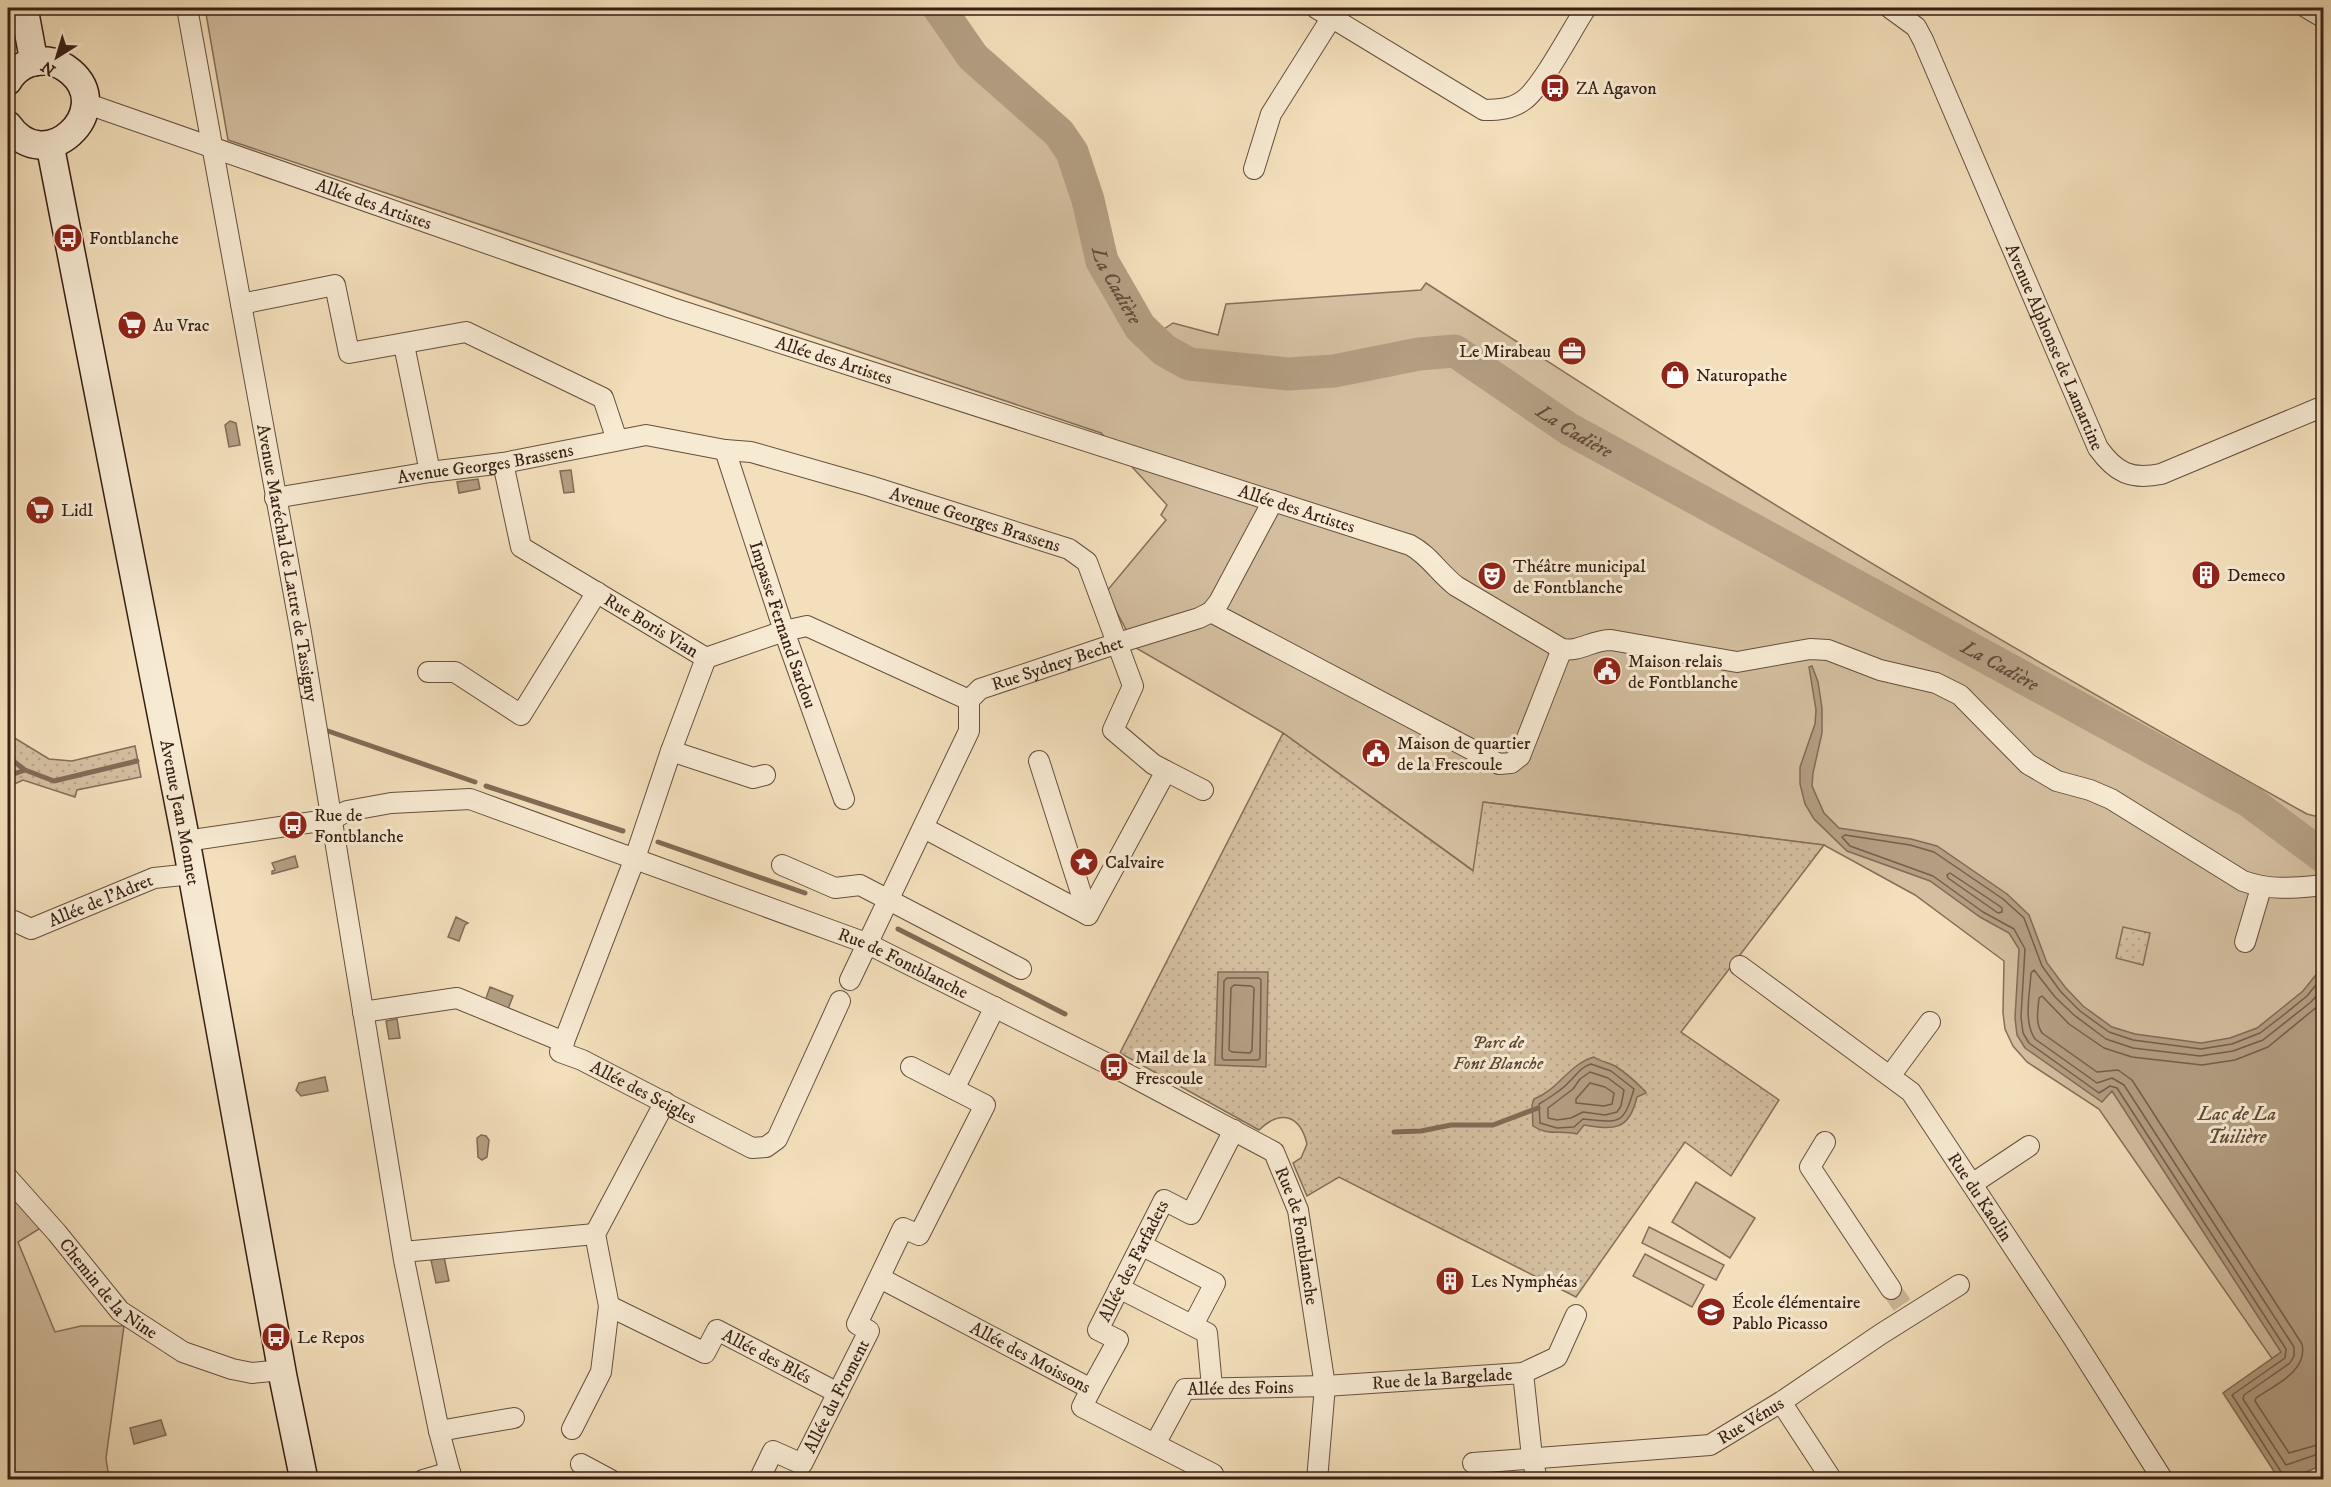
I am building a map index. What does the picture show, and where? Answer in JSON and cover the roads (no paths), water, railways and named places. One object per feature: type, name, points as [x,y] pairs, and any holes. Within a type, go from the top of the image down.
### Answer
[{"type":"street","points":[[24,8],[34,62]]},
{"type":"street","name":"Avenue Maréchal de Lattre de Tassigny","points":[[187,8],[301,633],[403,1252]]},
{"type":"street","points":[[1254,169],[1271,114],[1324,12],[1484,110],[1505,109],[1524,100],[1539,83],[1586,8]]},
{"type":"street","name":"Avenue Alphonse de Lamartine","points":[[1890,8],[1913,14],[1916,27],[2098,448],[2107,461],[2118,470],[2132,475],[2146,477],[2161,474],[2324,406]]},
{"type":"street","points":[[2307,8],[2324,18]]},
{"type":"street","points":[[8,81],[16,70],[34,62],[52,62],[63,66],[76,76],[83,89],[85,104],[83,118],[74,132],[64,140],[50,145],[31,144],[10,133]]},
{"type":"street","name":"Allée des Artistes","points":[[85,104],[672,308],[1410,545],[1424,552],[1442,575],[1456,586],[1562,649]]},
{"type":"street","name":"Avenue Jean Monnet","points":[[50,145],[186,841],[282,1370],[304,1479]]},
{"type":"street","points":[[241,304],[335,285],[349,353],[404,345],[466,332],[603,398],[617,440]]},
{"type":"street","points":[[404,345],[430,471]]},
{"type":"street","name":"Avenue Georges Brassens","points":[[275,498],[430,471],[503,463],[646,435],[725,450],[752,452],[870,486],[1069,549],[1087,562],[1133,686],[1113,730],[1153,764],[1166,771]]},
{"type":"street","name":"Impasse Fernand Sardou","points":[[725,450],[784,631],[844,799]]},
{"type":"street","name":"Rue Boris Vian","points":[[503,463],[521,547],[706,658],[784,631],[807,626],[969,700]]},
{"type":"street","points":[[1273,501],[1220,602],[1211,612],[1499,764],[1511,763],[1521,756],[1562,649],[1575,651],[1597,640],[1611,640],[1737,662],[1810,649],[1828,650],[1880,670],[1936,684],[1960,695],[2028,764],[2057,780],[2111,799],[2243,881],[2261,888],[2279,889],[2324,885]]},
{"type":"street","points":[[428,672],[455,672],[521,715],[597,592]]},
{"type":"street","name":"Rue Sydney Bechet","points":[[866,943],[924,828],[969,731],[969,700],[980,689],[1199,618],[1211,612]]},
{"type":"street","points":[[363,1012],[457,999],[564,1042],[635,858],[706,658]]},
{"type":"street","points":[[671,752],[753,778],[765,775]]},
{"type":"street","points":[[1039,761],[1088,915]]},
{"type":"street","points":[[1088,915],[1166,771],[1203,790]]},
{"type":"street","name":"Rue de Fontblanche","points":[[186,841],[333,819],[347,811],[391,803],[470,799],[866,943],[995,1007],[1274,1152],[1298,1210],[1325,1386],[1317,1479]]},
{"type":"street","points":[[924,828],[1088,915]]},
{"type":"street","points":[[782,865],[835,888],[860,885],[1021,969]]},
{"type":"street","name":"Allée de l'Adret","points":[[14,921],[31,929],[154,878],[192,874]]},
{"type":"street","points":[[2245,942],[2261,888]]},
{"type":"street","points":[[850,980],[866,943]]},
{"type":"street","name":"Rue du Kaolin","points":[[1740,966],[1911,1092],[2163,1479]]},
{"type":"street","name":"Allée des Seigles","points":[[564,1042],[560,1052],[582,1060],[752,1148],[766,1147],[777,1139],[840,1001]]},
{"type":"street","points":[[954,1089],[995,1007]]},
{"type":"street","points":[[1890,1076],[1930,1022]]},
{"type":"street","name":"Allée du Froment","points":[[759,1479],[773,1451],[802,1464],[869,1331],[856,1323],[903,1228],[919,1235],[985,1105],[911,1067]]},
{"type":"street","points":[[572,1429],[601,1372],[609,1306],[596,1234],[665,1102]]},
{"type":"street","name":"Allée des Farfadets","points":[[1091,1389],[1118,1340],[1098,1330],[1164,1200],[1191,1214],[1234,1130]]},
{"type":"street","points":[[1825,1142],[1810,1167],[1891,1288]]},
{"type":"street","points":[[1972,1184],[2029,1146]]},
{"type":"street","name":"Chemin de la Nine","points":[[8,1178],[57,1233],[120,1311],[183,1352],[232,1369],[252,1373],[282,1370]]},
{"type":"street","points":[[423,1479],[451,1476],[439,1431],[403,1252],[596,1234]]},
{"type":"street","points":[[1141,1245],[1215,1283],[1193,1325]]},
{"type":"street","name":"Allée des Moissons","points":[[880,1278],[1091,1389],[1082,1407],[1213,1474],[1210,1479]]},
{"type":"street","name":"Rue Vénus","points":[[1473,1463],[1710,1445],[1781,1402],[1906,1311],[1959,1285]]},
{"type":"street","points":[[1119,1288],[1207,1333],[1212,1387]]},
{"type":"street","name":"Allée des Blés","points":[[609,1306],[705,1353],[717,1330],[838,1393]]},
{"type":"street","points":[[1524,1372],[1557,1357],[1576,1315]]},
{"type":"street","name":"Rue de la Bargelade","points":[[1325,1386],[1524,1372],[1532,1457],[1537,1479]]},
{"type":"street","name":"Allée des Foins","points":[[1155,1444],[1185,1389],[1325,1386]]},
{"type":"street","points":[[1781,1402],[1825,1477]]},
{"type":"street","points":[[439,1431],[514,1418]]},
{"type":"street","points":[[581,1464],[611,1479]]},
{"type":"water","points":[[230,421],[236,423],[240,445],[229,447],[225,425]]},
{"type":"water","points":[[571,470],[574,492],[564,493],[560,471]]},
{"type":"water","points":[[478,479],[480,489],[459,493],[457,482]]},
{"type":"water","name":"Lac de La Tuilière","points":[[1812,666],[1818,682],[1822,708],[1822,733],[1812,786],[1824,813],[1839,828],[1911,839],[1937,846],[2007,894],[2029,915],[2047,963],[2065,987],[2083,1006],[2112,1027],[2135,1034],[2201,1043],[2230,1038],[2257,1028],[2303,991],[2323,966],[2323,1465],[2289,1479],[2279,1479],[2223,1393],[2281,1352],[2112,1091],[2102,1102],[2025,1048],[2017,1035],[2015,1018],[2019,949],[2009,933],[1980,917],[1930,881],[1847,851],[1814,819],[1805,804],[1800,784],[1800,767],[1815,724],[1816,710],[1809,667]]},
{"type":"water","points":[[295,856],[298,867],[272,874],[275,870],[272,863]]},
{"type":"water","points":[[456,917],[468,923],[459,941],[448,937]]},
{"type":"water","points":[[1218,972],[1268,972],[1266,1067],[1215,1065]]},
{"type":"water","points":[[490,987],[513,996],[508,1009],[485,1001]]},
{"type":"water","points":[[397,1019],[400,1038],[389,1039],[386,1021]]},
{"type":"water","points":[[1594,1057],[1619,1069],[1646,1093],[1637,1097],[1634,1108],[1625,1122],[1619,1126],[1604,1128],[1584,1125],[1577,1134],[1549,1132],[1533,1126],[1534,1099],[1550,1090],[1577,1065]]},
{"type":"water","points":[[325,1077],[328,1091],[301,1096],[296,1090],[299,1083]]},
{"type":"water","points":[[481,1135],[486,1136],[489,1140],[487,1157],[482,1160],[478,1157],[477,1138]]},
{"type":"water","points":[[444,1257],[449,1281],[436,1283],[431,1260]]},
{"type":"water","points":[[161,1420],[166,1435],[134,1444],[130,1428]]},
{"type":"waterway","name":"La Cadière","points":[[939,8],[973,57],[1059,133],[1072,152],[1088,200],[1102,261],[1140,327],[1164,350],[1189,364],[1288,374],[1334,371],[1419,354],[1455,351],[1569,429],[2249,801],[2324,857]]},
{"type":"waterway","points":[[328,731],[475,782]]},
{"type":"waterway","points":[[8,757],[25,770],[54,781],[137,761]]},
{"type":"waterway","points":[[8,776],[25,770]]},
{"type":"waterway","points":[[486,786],[623,831]]},
{"type":"waterway","points":[[658,842],[805,893]]},
{"type":"waterway","points":[[898,929],[1065,1014]]},
{"type":"waterway","points":[[1394,1132],[1421,1131],[1451,1125],[1493,1125],[1538,1108]]},
{"type":"tunnel","points":[[1891,1289],[1902,1305]]},
{"type":"place","name":"ZA Agavon","points":[[1555,88]]},
{"type":"place","name":"Fontblanche","points":[[68,238]]},
{"type":"place","name":"Au Vrac","points":[[132,325]]},
{"type":"place","name":"Le Mirabeau","points":[[1572,351]]},
{"type":"place","name":"Naturopathe","points":[[1675,375]]},
{"type":"place","name":"Lidl","points":[[40,510]]},
{"type":"place","name":"Demeco","points":[[2206,575]]},
{"type":"place","name":"Théâtre municipal de Fontblanche","points":[[1492,576]]},
{"type":"place","name":"Maison relais de Fontblanche","points":[[1607,671]]},
{"type":"place","name":"Maison de quartier de la Frescoule","points":[[1376,753]]},
{"type":"place","name":"Rue de Fontblanche","points":[[293,825]]},
{"type":"place","name":"Calvaire","points":[[1084,862]]},
{"type":"place","name":"Mail de la Frescoule","points":[[1114,1067]]},
{"type":"place","name":"Les Nymphéas","points":[[1450,1281]]},
{"type":"place","name":"École élémentaire Pablo Picasso","points":[[1711,1312]]},
{"type":"place","name":"Le Repos","points":[[276,1337]]},
{"type":"park label","name":"Parc de Font Blanche","points":[[1498,1052]]}]
